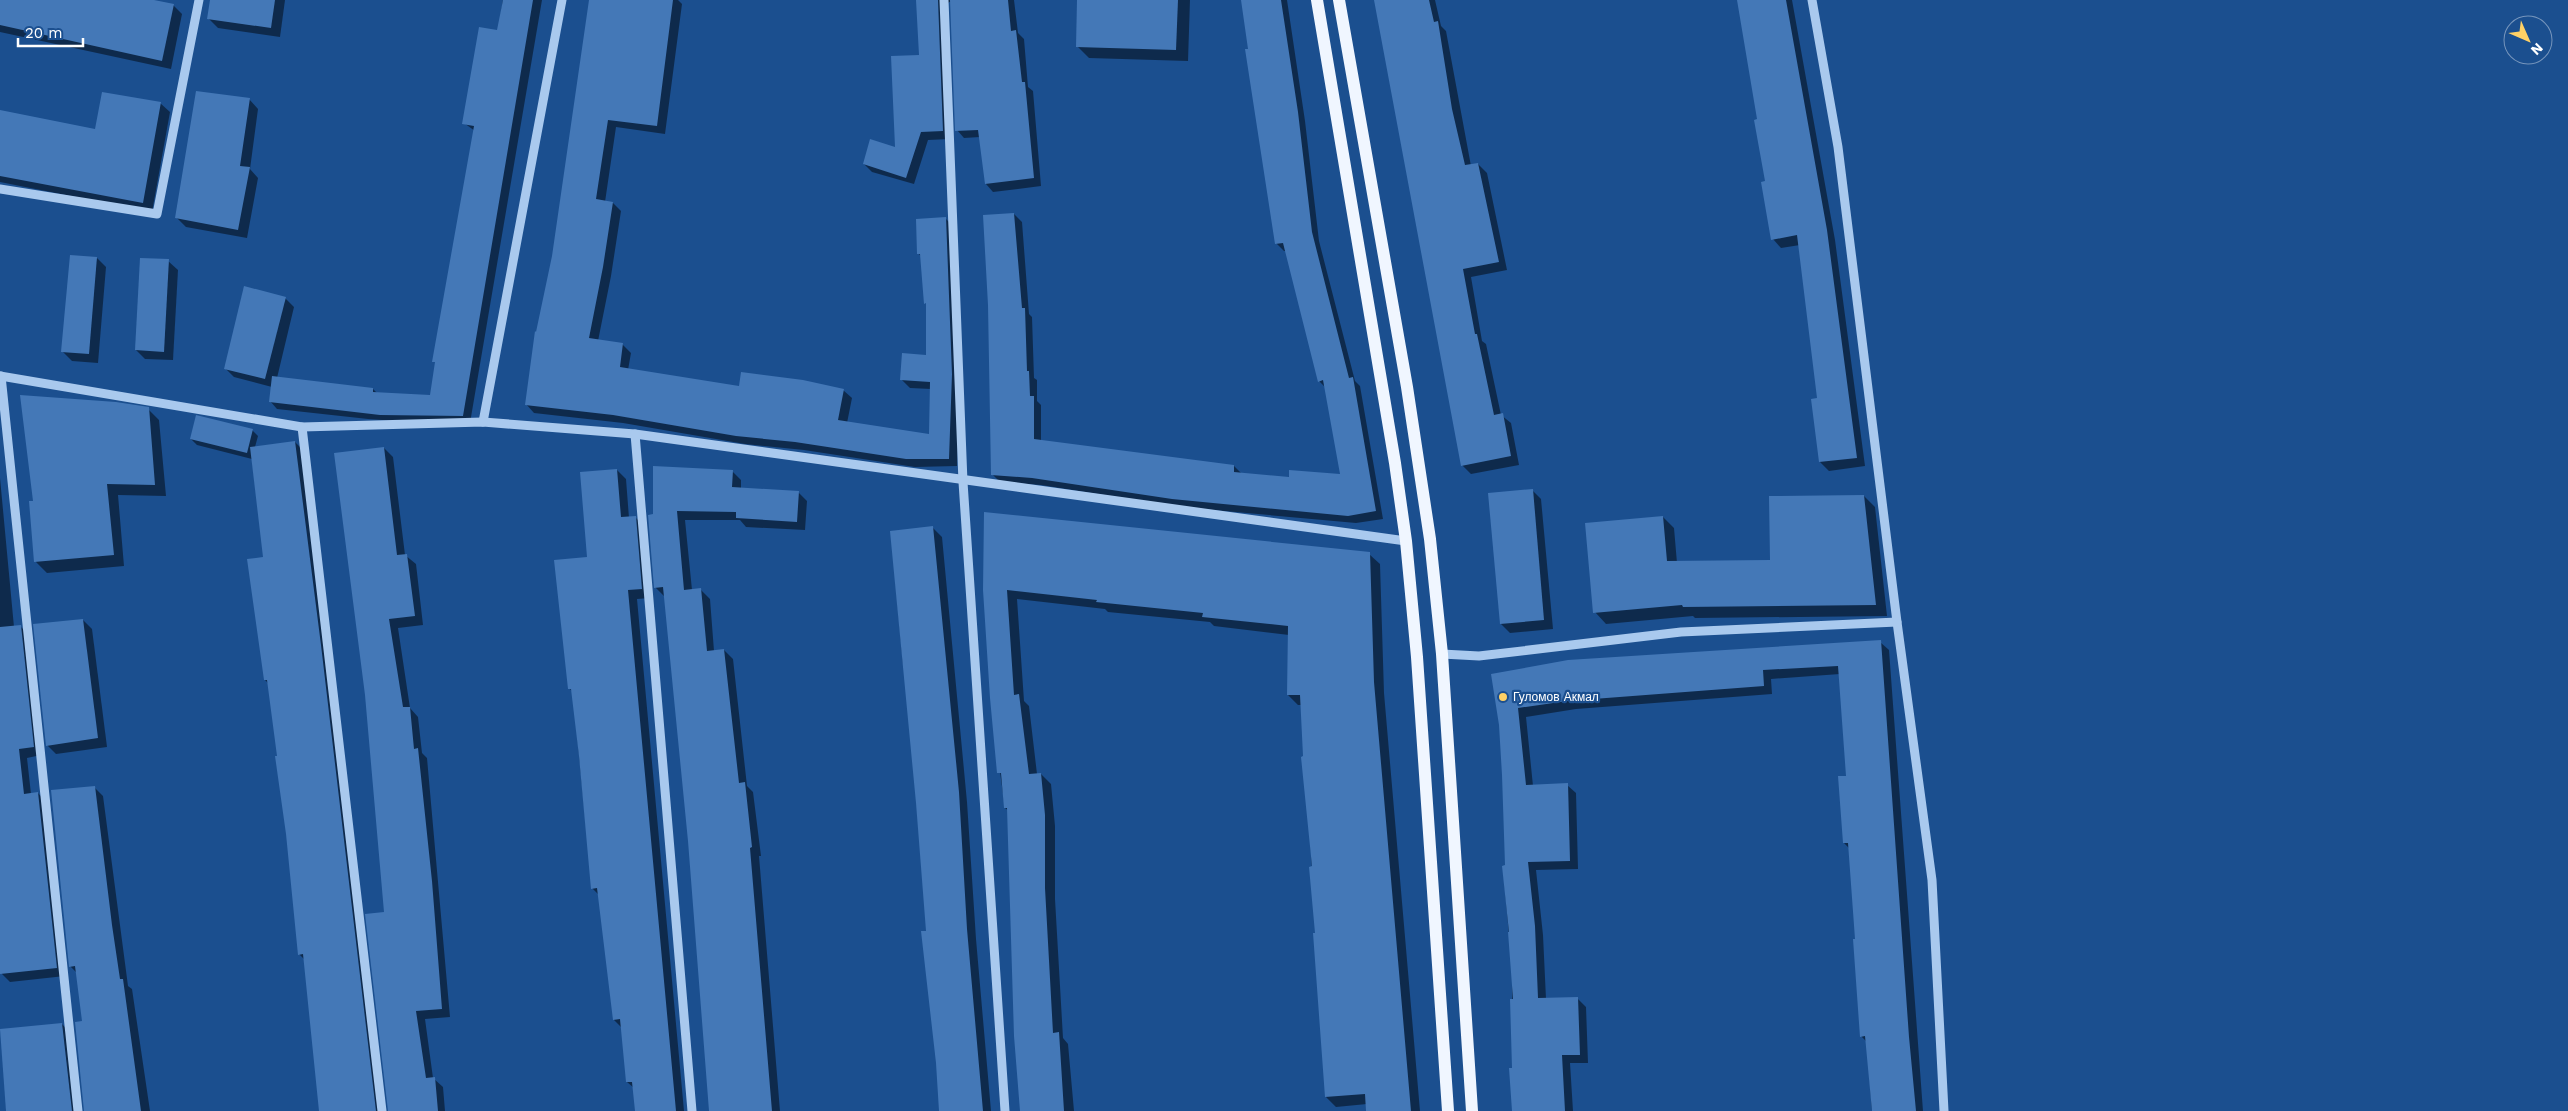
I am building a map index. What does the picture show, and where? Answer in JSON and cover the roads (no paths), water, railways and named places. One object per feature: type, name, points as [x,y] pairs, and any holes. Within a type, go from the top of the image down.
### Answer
[{"type":"main road","points":[[1317,0],[1392,444],[1406,541],[1417,656],[1448,1111]]},
{"type":"main road","points":[[1339,0],[1419,460],[1430,539],[1442,654],[1472,1111]]},
{"type":"street","points":[[0,189],[157,214],[199,0]]},
{"type":"street","points":[[483,422],[562,0]]},
{"type":"street","points":[[944,0],[963,482],[1004,1111]]},
{"type":"street","points":[[1812,0],[1838,147],[1897,622],[1932,880],[1944,1111]]},
{"type":"street","points":[[78,1111],[1,376],[302,427],[483,422],[635,434],[963,482],[1406,541]]},
{"type":"street","points":[[302,427],[382,1111]]},
{"type":"street","points":[[635,434],[692,1111]]},
{"type":"street","points":[[1442,654],[1479,656],[1680,632],[1897,622]]},
{"type":"place","name":"Гуломов Акмал","points":[[1503,697]]}]
